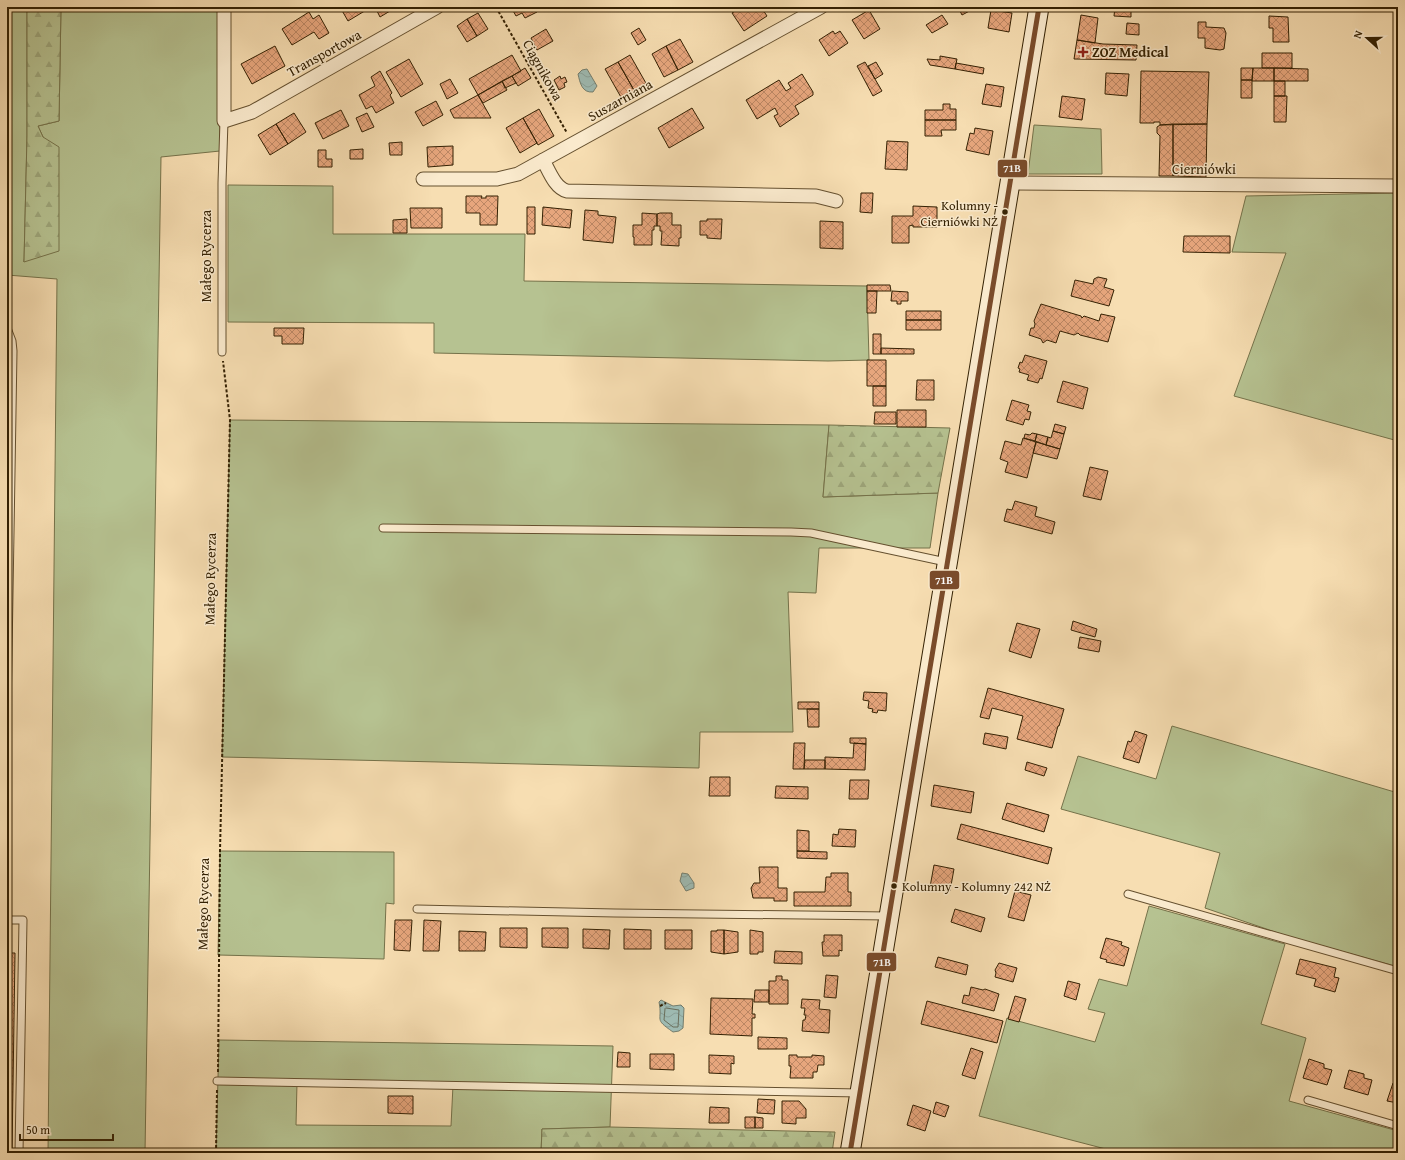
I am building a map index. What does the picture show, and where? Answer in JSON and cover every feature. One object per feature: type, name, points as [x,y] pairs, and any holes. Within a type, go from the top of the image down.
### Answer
[{"type":"street","name":"Małego Rycerza","points":[[224,7],[224,121]]},
{"type":"street","name":"Transportowa","points":[[224,121],[252,112],[437,7]]},
{"type":"street","name":"Suszarniana","points":[[423,179],[497,179],[518,174],[821,7]]},
{"type":"street","points":[[850,1153],[1039,7]]},
{"type":"street","points":[[543,160],[558,186],[562,190],[567,191],[816,196],[836,201]]},
{"type":"street","name":"Cierniówki","points":[[1010,183],[1398,186]]},
{"type":"lane","name":"Małego Rycerza","points":[[222,352],[222,183],[224,121]]},
{"type":"lane","points":[[7,328],[12,341],[13,351],[8,549],[7,714]]},
{"type":"lane","points":[[383,528],[811,533],[948,562]]},
{"type":"lane","points":[[1128,894],[1398,971]]},
{"type":"lane","points":[[417,909],[890,916]]},
{"type":"lane","points":[[7,920],[23,920],[20,1153]]},
{"type":"lane","points":[[218,1082],[860,1093]]},
{"type":"lane","points":[[1308,1100],[1398,1126]]},
{"type":"path","name":"Ciągnikowa","points":[[496,7],[573,144]]},
{"type":"path","name":"Małego Rycerza","points":[[216,1153],[219,1040],[220,851],[230,420],[222,352]]},
{"type":"path","points":[[660,1006],[666,1003]]},
{"type":"green space","points":[[7,7],[27,7],[27,136],[24,262],[43,137],[38,126],[59,121],[61,7],[219,7],[220,151],[161,157],[145,1153],[48,1153],[57,279],[7,275]]},
{"type":"green space","points":[[27,7],[61,7],[59,121],[38,126],[43,137],[59,147],[59,251],[24,262],[27,136]]},
{"type":"green space","points":[[1034,125],[1101,129],[1102,174],[1028,174]]},
{"type":"green space","points":[[228,185],[333,186],[333,234],[525,234],[524,281],[867,286],[869,360],[828,361],[434,353],[434,323],[228,322]]},
{"type":"green space","points":[[1398,193],[1398,441],[1234,396],[1286,253],[1232,252],[1246,196]]},
{"type":"green space","points":[[230,420],[829,425],[823,497],[938,493],[930,548],[819,548],[816,593],[788,592],[793,732],[700,732],[699,768],[222,757]]},
{"type":"green space","points":[[829,425],[950,428],[938,493],[823,497]]},
{"type":"green space","points":[[1172,726],[1398,793],[1398,967],[1287,936],[1205,908],[1220,853],[1061,809],[1078,756],[1156,779]]},
{"type":"green space","points":[[220,851],[394,852],[394,904],[386,903],[384,959],[218,955]]},
{"type":"green space","points":[[1149,906],[1285,944],[1261,1024],[1306,1038],[1289,1101],[1398,1131],[1398,1153],[1121,1153],[979,1116],[1007,1018],[1095,1042],[1105,1013],[1088,1009],[1099,979],[1127,986]]},
{"type":"green space","points":[[219,1040],[613,1046],[610,1127],[542,1129],[541,1153],[216,1153]],"holes":[[[297,1083],[453,1085],[451,1126],[296,1125]]]},
{"type":"green space","points":[[610,1127],[835,1132],[832,1153],[541,1153],[542,1129]]},
{"type":"water","points":[[587,69],[597,86],[593,92],[586,91],[582,87],[578,74],[582,70]]},
{"type":"water","points":[[682,873],[688,874],[694,883],[694,888],[686,891],[680,881]]},
{"type":"water","points":[[661,1000],[673,1006],[681,1005],[684,1008],[683,1028],[679,1031],[673,1032],[661,1022],[659,1002]]},
{"type":"building","points":[[340,7],[366,7],[368,9],[348,21]]},
{"type":"building","points":[[375,7],[395,7],[395,8],[380,17]]},
{"type":"building","points":[[511,7],[537,7],[535,8],[537,12],[525,18],[522,13],[516,16]]},
{"type":"building","points":[[742,7],[761,7],[767,16],[744,31],[732,13]]},
{"type":"building","points":[[958,7],[975,7],[975,8],[962,15]]},
{"type":"building","points":[[1115,7],[1131,7],[1131,17],[1114,16]]},
{"type":"building","points":[[869,10],[880,29],[864,39],[852,20]]},
{"type":"building","points":[[991,10],[1012,13],[1009,32],[988,28]]},
{"type":"building","points":[[309,12],[313,19],[319,15],[329,33],[319,39],[314,32],[292,45],[282,29]]},
{"type":"building","points":[[478,13],[488,29],[477,36],[467,19]]},
{"type":"building","points":[[942,15],[948,24],[932,33],[926,25]]},
{"type":"building","points":[[1081,15],[1098,18],[1095,43],[1077,40]]},
{"type":"building","points":[[1269,16],[1288,17],[1289,42],[1273,42],[1273,28],[1269,28]]},
{"type":"building","points":[[467,19],[477,36],[467,42],[457,26]]},
{"type":"building","points":[[1198,22],[1206,22],[1206,27],[1224,28],[1226,33],[1224,49],[1220,50],[1205,48],[1205,38],[1198,38]]},
{"type":"building","points":[[1127,23],[1139,24],[1139,35],[1126,34]]},
{"type":"building","points":[[639,28],[646,40],[638,45],[631,33]]},
{"type":"building","points":[[546,29],[553,41],[537,50],[531,38]]},
{"type":"building","points":[[833,31],[835,34],[840,31],[848,43],[829,56],[819,40]]},
{"type":"building","points":[[680,39],[693,62],[678,70],[666,46]]},
{"type":"building","points":[[1077,40],[1103,44],[1137,45],[1136,60],[1074,59]]},
{"type":"building","points":[[275,46],[285,66],[252,84],[241,64]]},
{"type":"building","points":[[666,46],[678,70],[664,77],[652,54]]},
{"type":"building","points":[[1262,53],[1292,53],[1292,68],[1262,68]]},
{"type":"building","points":[[512,55],[521,71],[478,95],[469,79]]},
{"type":"building","points":[[630,55],[647,85],[635,92],[618,62]]},
{"type":"building","points":[[940,56],[957,59],[955,69],[930,65],[927,59],[940,60]]},
{"type":"building","points":[[409,59],[423,84],[401,97],[386,72]]},
{"type":"building","points":[[618,62],[635,92],[622,99],[605,69]]},
{"type":"building","points":[[865,62],[882,91],[873,96],[857,66]]},
{"type":"building","points":[[876,62],[883,74],[875,79],[868,66]]},
{"type":"building","points":[[956,63],[984,68],[983,74],[955,69]]},
{"type":"building","points":[[525,68],[531,78],[518,86],[512,76]]},
{"type":"building","points":[[1241,68],[1253,68],[1252,80],[1241,80]]},
{"type":"building","points":[[1253,68],[1274,68],[1274,81],[1252,81]]},
{"type":"building","points":[[1274,68],[1308,69],[1308,81],[1274,81]]},
{"type":"building","points":[[380,71],[392,93],[390,95],[394,103],[376,113],[372,106],[366,109],[359,95],[375,86],[371,77]]},
{"type":"building","points":[[1141,71],[1209,72],[1207,124],[1160,125],[1160,122],[1140,123]]},
{"type":"building","points":[[1106,73],[1129,74],[1127,96],[1105,94]]},
{"type":"building","points":[[802,74],[813,92],[813,95],[795,106],[799,114],[780,127],[774,116],[778,114],[775,108],[757,119],[746,100],[779,80],[786,91],[791,88],[788,83]]},
{"type":"building","points":[[512,76],[516,83],[505,88],[502,81]]},
{"type":"building","points":[[560,76],[561,79],[565,77],[567,82],[564,83],[565,87],[559,90],[554,80]]},
{"type":"building","points":[[450,79],[458,93],[447,99],[440,84]]},
{"type":"building","points":[[1241,80],[1252,80],[1252,98],[1241,98]]},
{"type":"building","points":[[502,81],[507,90],[483,103],[478,95]]},
{"type":"building","points":[[1274,81],[1285,81],[1285,96],[1274,96]]},
{"type":"building","points":[[986,84],[1004,87],[1001,107],[982,104]]},
{"type":"building","points":[[478,95],[491,118],[454,118],[450,110]]},
{"type":"building","points":[[1062,96],[1085,99],[1082,120],[1059,117]]},
{"type":"building","points":[[1274,96],[1287,96],[1286,122],[1274,122]]},
{"type":"building","points":[[436,101],[443,115],[423,126],[415,112]]},
{"type":"building","points":[[943,104],[950,104],[950,109],[956,109],[956,120],[925,120],[925,110],[943,110]]},
{"type":"building","points":[[692,108],[704,128],[669,148],[658,128]]},
{"type":"building","points":[[539,109],[554,136],[538,145],[523,118]]},
{"type":"building","points":[[341,110],[349,126],[323,139],[315,123]]},
{"type":"building","points":[[294,113],[306,132],[288,144],[276,124]]},
{"type":"building","points":[[367,113],[374,127],[362,132],[356,118]]},
{"type":"building","points":[[523,118],[537,143],[520,153],[506,128]]},
{"type":"building","points":[[925,120],[956,120],[956,130],[941,130],[942,136],[925,136]]},
{"type":"building","points":[[276,124],[288,144],[270,155],[258,135]]},
{"type":"building","points":[[1173,124],[1173,176],[1159,176],[1160,136],[1157,133],[1157,127],[1160,125]]},
{"type":"building","points":[[1173,124],[1207,124],[1206,177],[1173,176]]},
{"type":"building","points":[[975,128],[993,131],[989,155],[966,150],[970,133],[974,134]]},
{"type":"building","points":[[887,141],[908,142],[907,170],[885,169]]},
{"type":"building","points":[[402,142],[402,155],[390,155],[389,143]]},
{"type":"building","points":[[453,146],[453,165],[428,167],[427,147]]},
{"type":"building","points":[[363,149],[363,159],[350,159],[350,150]]},
{"type":"building","points":[[318,150],[326,150],[326,159],[332,159],[332,167],[318,167]]},
{"type":"building","points":[[861,193],[873,193],[872,213],[860,212]]},
{"type":"building","points":[[466,196],[482,196],[481,198],[486,198],[486,196],[498,196],[497,225],[480,225],[480,213],[466,213]]},
{"type":"building","points":[[913,206],[937,207],[937,227],[909,226],[909,243],[892,243],[892,216],[913,216]]},
{"type":"building","points":[[527,207],[535,207],[535,234],[527,234]]},
{"type":"building","points":[[543,207],[572,210],[570,228],[542,225]]},
{"type":"building","points":[[410,208],[442,208],[442,228],[411,228]]},
{"type":"building","points":[[585,210],[598,211],[598,215],[616,217],[613,243],[583,240]]},
{"type":"building","points":[[642,213],[657,214],[657,226],[654,226],[654,230],[652,230],[652,245],[634,245],[633,225],[642,225]]},
{"type":"building","points":[[672,213],[672,225],[681,225],[681,238],[679,238],[679,246],[661,245],[662,231],[660,231],[660,226],[657,226],[657,214]]},
{"type":"building","points":[[407,219],[407,233],[393,233],[393,220]]},
{"type":"building","points":[[707,219],[722,219],[721,239],[707,238],[707,235],[700,235],[700,221],[707,221]]},
{"type":"building","points":[[820,221],[843,222],[843,249],[820,248]]},
{"type":"building","points":[[1184,236],[1230,236],[1230,253],[1183,252]]},
{"type":"building","points":[[1098,277],[1107,279],[1104,287],[1114,290],[1109,306],[1071,296],[1075,280],[1093,284],[1094,279]]},
{"type":"building","points":[[867,285],[890,285],[891,291],[867,291]]},
{"type":"building","points":[[867,291],[877,291],[876,313],[867,313]]},
{"type":"building","points":[[892,291],[908,292],[908,301],[901,301],[901,304],[897,304],[897,301],[891,301]]},
{"type":"building","points":[[1041,304],[1081,316],[1082,318],[1084,316],[1099,321],[1101,314],[1115,317],[1108,342],[1080,335],[1078,333],[1074,335],[1060,331],[1056,343],[1047,340],[1043,343],[1041,339],[1029,335],[1031,328],[1034,328],[1034,321]]},
{"type":"building","points":[[906,311],[941,311],[941,320],[906,320]]},
{"type":"building","points":[[906,320],[941,320],[941,330],[906,330]]},
{"type":"building","points":[[274,328],[304,328],[303,344],[282,344],[282,336],[274,336]]},
{"type":"building","points":[[873,334],[881,334],[881,354],[873,354]]},
{"type":"building","points":[[881,348],[914,349],[914,354],[881,354]]},
{"type":"building","points":[[1025,355],[1047,361],[1042,379],[1040,378],[1038,383],[1027,380],[1029,375],[1019,372],[1020,369],[1018,368],[1020,362],[1022,363]]},
{"type":"building","points":[[867,360],[886,360],[886,386],[867,386]]},
{"type":"building","points":[[917,380],[934,380],[934,400],[916,400]]},
{"type":"building","points":[[1063,381],[1088,388],[1083,409],[1057,402]]},
{"type":"building","points":[[873,386],[886,386],[886,406],[873,406]]},
{"type":"building","points":[[1012,400],[1029,405],[1027,411],[1031,412],[1029,420],[1025,419],[1023,425],[1006,420]]},
{"type":"building","points":[[897,410],[926,410],[926,427],[897,427]]},
{"type":"building","points":[[875,412],[896,412],[896,424],[874,424]]},
{"type":"building","points":[[1055,424],[1066,427],[1064,434],[1053,431]]},
{"type":"building","points":[[1053,431],[1064,434],[1060,449],[1046,445],[1048,437],[1051,438]]},
{"type":"building","points":[[1032,433],[1037,434],[1035,441],[1024,438],[1025,434],[1030,435]]},
{"type":"building","points":[[1037,434],[1048,437],[1046,445],[1035,441]]},
{"type":"building","points":[[1023,438],[1036,442],[1027,478],[1005,472],[1008,462],[1000,459],[1005,441],[1021,445]]},
{"type":"building","points":[[1036,442],[1060,449],[1057,459],[1033,453]]},
{"type":"building","points":[[1090,467],[1108,471],[1101,500],[1083,496]]},
{"type":"building","points":[[1015,501],[1037,507],[1035,516],[1055,522],[1052,534],[1004,521],[1007,509],[1012,510]]},
{"type":"building","points":[[1073,621],[1097,629],[1095,637],[1071,630]]},
{"type":"building","points":[[1017,623],[1040,629],[1031,658],[1009,651]]},
{"type":"building","points":[[1080,637],[1101,641],[1099,652],[1078,648]]},
{"type":"building","points":[[988,688],[1064,709],[1052,748],[1017,739],[1023,716],[992,708],[989,719],[980,717]]},
{"type":"building","points":[[864,692],[887,693],[886,711],[878,710],[877,713],[872,712],[873,709],[868,708],[869,701],[863,700]]},
{"type":"building","points":[[798,702],[819,702],[819,709],[798,709]]},
{"type":"building","points":[[807,709],[819,709],[819,727],[808,727]]},
{"type":"building","points":[[1135,731],[1147,735],[1139,763],[1123,758],[1128,741],[1131,742]]},
{"type":"building","points":[[985,733],[1008,737],[1006,749],[983,744]]},
{"type":"building","points":[[850,738],[866,738],[866,744],[850,743]]},
{"type":"building","points":[[794,743],[805,743],[804,769],[793,769]]},
{"type":"building","points":[[854,743],[866,744],[865,770],[825,769],[825,757],[853,758]]},
{"type":"building","points":[[805,760],[825,760],[825,769],[804,769]]},
{"type":"building","points":[[1027,762],[1047,768],[1044,776],[1025,770]]},
{"type":"building","points":[[710,777],[730,777],[730,796],[709,796]]},
{"type":"building","points":[[850,780],[869,780],[868,799],[849,799]]},
{"type":"building","points":[[934,785],[974,792],[971,813],[931,806]]},
{"type":"building","points":[[776,786],[808,787],[808,799],[775,798]]},
{"type":"building","points":[[1007,803],[1049,815],[1044,832],[1002,819]]},
{"type":"building","points":[[961,824],[1052,848],[1048,864],[957,839]]},
{"type":"building","points":[[839,829],[856,830],[855,847],[832,846],[833,834],[838,835]]},
{"type":"building","points":[[797,830],[809,831],[809,851],[797,851]]},
{"type":"building","points":[[797,851],[827,852],[827,859],[797,858]]},
{"type":"building","points":[[934,865],[954,869],[950,891],[930,887]]},
{"type":"building","points":[[759,867],[778,867],[778,888],[787,888],[787,901],[774,901],[774,898],[753,898],[751,888],[754,883],[760,883]]},
{"type":"building","points":[[831,873],[848,873],[848,892],[851,892],[851,906],[794,906],[794,892],[825,892],[826,877],[831,877]]},
{"type":"building","points":[[1015,891],[1031,895],[1024,921],[1008,917]]},
{"type":"building","points":[[955,909],[985,918],[981,932],[951,922]]},
{"type":"building","points":[[395,920],[412,920],[410,951],[394,950]]},
{"type":"building","points":[[424,920],[441,921],[439,951],[423,951]]},
{"type":"building","points":[[500,928],[527,928],[527,948],[500,947]]},
{"type":"building","points":[[542,928],[568,928],[568,948],[542,947]]},
{"type":"building","points":[[583,929],[610,930],[609,949],[583,948]]},
{"type":"building","points":[[624,929],[651,930],[651,949],[624,949]]},
{"type":"building","points":[[665,930],[692,930],[692,949],[665,949]]},
{"type":"building","points":[[724,930],[724,954],[711,952],[711,931]]},
{"type":"building","points":[[724,930],[738,932],[738,952],[724,954]]},
{"type":"building","points":[[750,930],[763,932],[763,952],[758,952],[758,954],[750,954]]},
{"type":"building","points":[[459,931],[486,932],[485,951],[459,951]]},
{"type":"building","points":[[824,935],[842,935],[842,951],[839,950],[839,956],[823,956],[822,942],[824,942]]},
{"type":"building","points":[[1106,938],[1122,942],[1121,945],[1129,948],[1124,966],[1106,962],[1107,960],[1100,958]]},
{"type":"building","points":[[775,951],[802,952],[802,964],[774,963]]},
{"type":"building","points":[[7,953],[15,953],[12,1153],[7,1153]]},
{"type":"building","points":[[938,957],[968,965],[966,975],[935,967]]},
{"type":"building","points":[[1300,959],[1336,968],[1334,977],[1339,978],[1335,992],[1314,986],[1316,979],[1296,974]]},
{"type":"building","points":[[999,963],[1017,968],[1013,982],[995,977],[995,970]]},
{"type":"building","points":[[826,975],[838,976],[836,998],[824,997]]},
{"type":"building","points":[[776,976],[782,976],[782,980],[788,980],[788,1004],[769,1004],[769,981],[776,981]]},
{"type":"building","points":[[1068,981],[1080,984],[1076,1000],[1064,996]]},
{"type":"building","points":[[971,987],[983,990],[985,989],[999,994],[994,1011],[962,1003],[964,995],[969,996]]},
{"type":"building","points":[[755,990],[769,990],[769,1002],[754,1002]]},
{"type":"building","points":[[1015,996],[1026,999],[1019,1022],[1008,1019]]},
{"type":"building","points":[[711,998],[753,999],[752,1014],[755,1014],[755,1018],[752,1018],[752,1036],[710,1034]]},
{"type":"building","points":[[802,999],[820,1000],[819,1009],[830,1010],[829,1033],[802,1031],[803,1020],[805,1020],[806,1015],[804,1015],[805,1008],[801,1008]]},
{"type":"building","points":[[927,1001],[1003,1021],[997,1043],[921,1024]]},
{"type":"building","points":[[758,1037],[787,1038],[787,1049],[758,1049]]},
{"type":"building","points":[[971,1048],[983,1052],[975,1079],[962,1075]]},
{"type":"building","points":[[618,1052],[630,1053],[630,1067],[617,1067]]},
{"type":"building","points":[[650,1054],[674,1054],[674,1070],[650,1069]]},
{"type":"building","points":[[709,1055],[734,1056],[734,1064],[731,1063],[731,1074],[709,1073]]},
{"type":"building","points":[[789,1055],[797,1055],[797,1057],[812,1057],[812,1055],[824,1056],[824,1065],[818,1065],[817,1072],[813,1072],[813,1078],[790,1078],[791,1066],[789,1066]]},
{"type":"building","points":[[1309,1059],[1324,1064],[1324,1068],[1332,1070],[1327,1085],[1303,1078]]},
{"type":"building","points":[[1349,1070],[1364,1074],[1364,1078],[1372,1080],[1368,1095],[1344,1088]]},
{"type":"building","points":[[1393,1083],[1398,1084],[1398,1103],[1387,1101]]},
{"type":"building","points":[[388,1096],[413,1096],[413,1114],[388,1113]]},
{"type":"building","points":[[758,1099],[775,1100],[774,1114],[757,1113]]},
{"type":"building","points":[[782,1101],[799,1101],[806,1109],[806,1118],[796,1118],[796,1124],[782,1123]]},
{"type":"building","points":[[936,1102],[949,1106],[945,1117],[933,1113]]},
{"type":"building","points":[[913,1105],[931,1111],[925,1131],[907,1125]]},
{"type":"building","points":[[710,1107],[729,1108],[729,1123],[709,1123]]},
{"type":"building","points":[[745,1117],[755,1117],[755,1128],[745,1128]]},
{"type":"building","points":[[755,1117],[763,1118],[763,1128],[755,1128]]},
{"type":"transit line","name":"71B","points":[[850,1153],[1039,7]]},
{"type":"place","name":"ZOZ Medical","points":[[1083,52]]},
{"type":"place","name":"Kolumny - Cierniówki NŻ","points":[[1005,212]]},
{"type":"place","name":"Kolumny - Kolumny 242 NŻ","points":[[894,886]]}]
